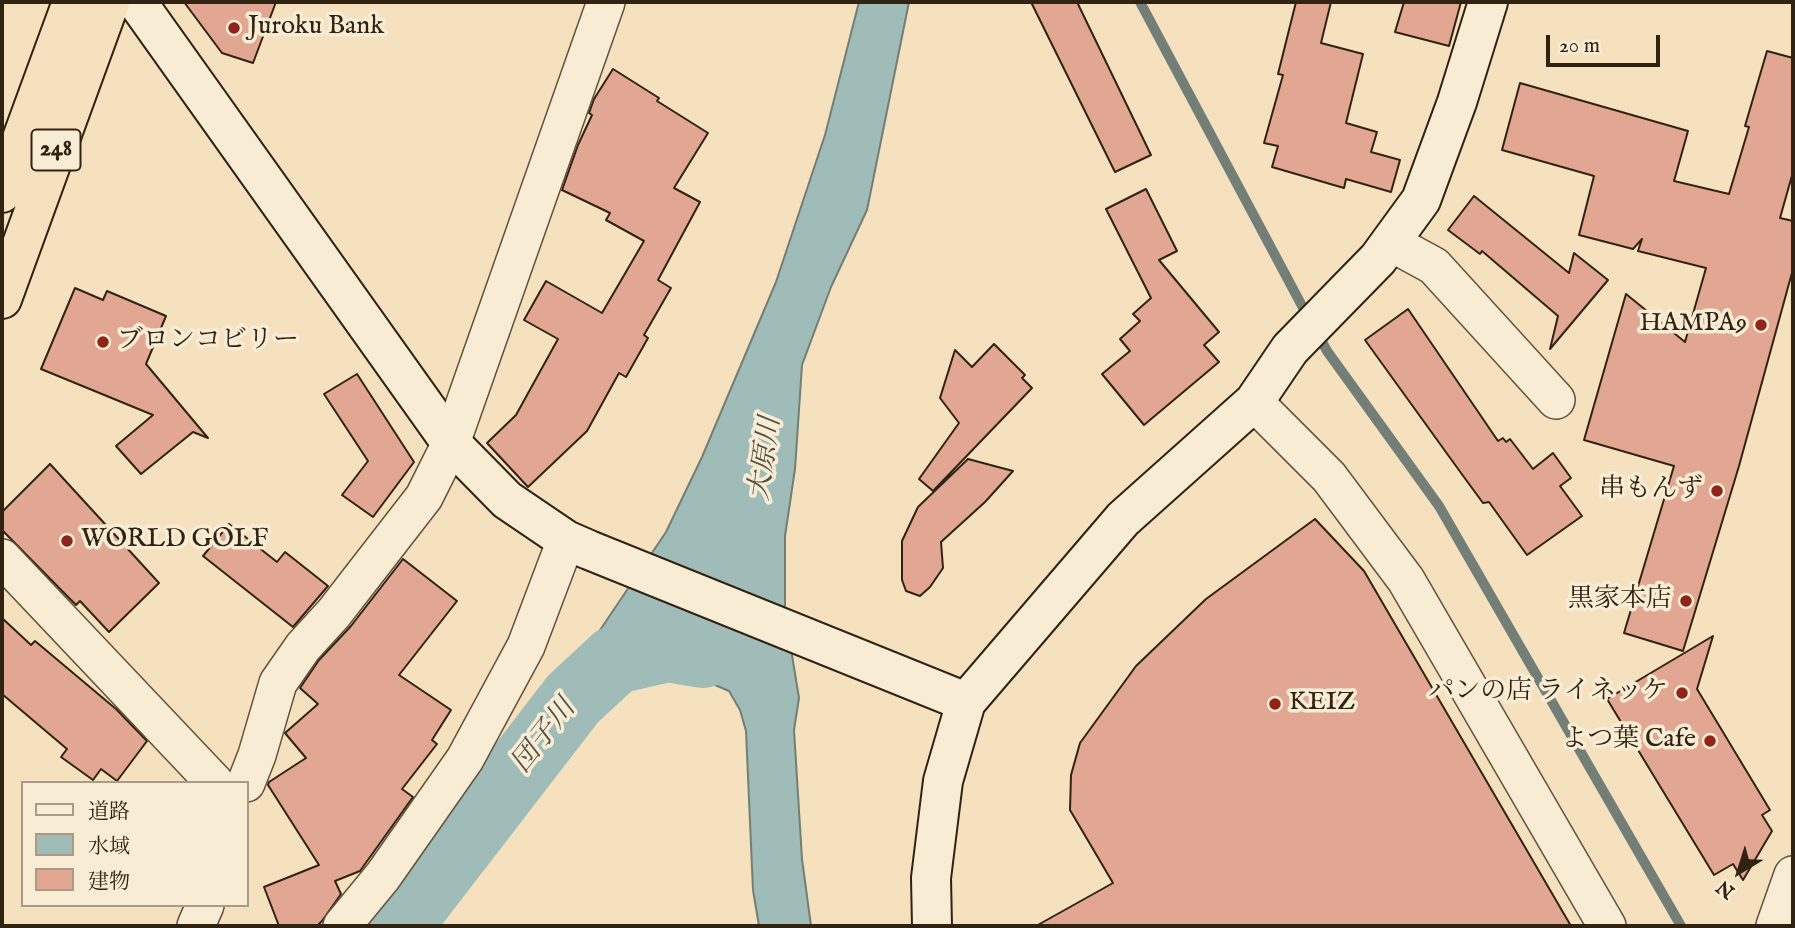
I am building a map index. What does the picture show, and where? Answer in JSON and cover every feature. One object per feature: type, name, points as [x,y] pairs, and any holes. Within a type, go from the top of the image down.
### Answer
[{"type":"highway","name":"248","points":[[2,193],[72,2]]},
{"type":"highway","name":"248","points":[[2,299],[110,2]]},
{"type":"street","points":[[137,2],[451,443],[507,500],[578,545],[966,702]]},
{"type":"street","points":[[247,781],[278,683],[424,497],[451,443],[606,2]]},
{"type":"street","points":[[932,926],[930,878],[943,781],[966,702],[1123,519],[1254,402],[1295,344],[1378,259],[1421,200],[1457,102],[1488,2]]},
{"type":"street","points":[[1390,242],[1434,266],[1556,400]]},
{"type":"street","points":[[1254,402],[1329,477],[1406,580],[1607,926]]},
{"type":"street","points":[[342,926],[383,876],[466,759],[578,545]]},
{"type":"street","points":[[2,558],[213,781]]},
{"type":"street","points":[[1775,926],[1793,875]]},
{"type":"street","points":[[196,926],[204,907]]},
{"type":"water","name":"大原川","points":[[859,2],[909,2],[867,210],[831,287],[802,365],[795,469],[785,536],[785,612],[799,698],[794,730],[802,859],[811,926],[759,926],[753,890],[746,731],[740,710],[729,691],[708,682],[661,673],[632,682],[592,642],[666,532],[702,457],[776,282],[825,135]]},
{"type":"building","name":"Juroku Bank","points":[[184,2],[276,2],[253,63],[222,53]]},
{"type":"building","points":[[1031,2],[1077,2],[1151,155],[1115,172]]},
{"type":"building","points":[[1296,2],[1331,2],[1321,43],[1363,54],[1346,123],[1377,132],[1371,152],[1400,160],[1391,192],[1346,179],[1344,188],[1272,167],[1278,146],[1264,143],[1283,75],[1278,74]]},
{"type":"building","points":[[1404,2],[1461,2],[1449,46],[1395,32]]},
{"type":"building","points":[[1767,51],[1793,58],[1793,172],[1780,218],[1793,221],[1793,269],[1739,466],[1683,651],[1624,633],[1674,466],[1584,440],[1626,294],[1685,342],[1706,268],[1638,251],[1642,239],[1633,249],[1579,235],[1594,176],[1502,150],[1520,83],[1688,131],[1674,181],[1729,194],[1749,127],[1745,126]]},
{"type":"building","points":[[613,69],[708,133],[674,188],[700,202],[658,280],[671,288],[644,335],[648,338],[626,377],[619,373],[587,431],[528,487],[487,443],[516,415],[558,339],[524,320],[546,281],[602,313],[644,241],[606,220],[610,213],[562,190],[592,115],[589,113],[594,99]]},
{"type":"building","points":[[1146,189],[1177,251],[1159,260],[1219,332],[1204,345],[1219,362],[1144,425],[1102,374],[1130,351],[1120,339],[1140,321],[1133,314],[1151,298],[1106,209]]},
{"type":"building","points":[[1474,196],[1569,273],[1574,253],[1608,280],[1550,349],[1558,316],[1482,251],[1480,254],[1448,230]]},
{"type":"building","name":"ブロンコビリー","points":[[75,288],[103,300],[107,291],[166,316],[146,364],[208,438],[193,432],[141,474],[116,446],[153,415],[41,369]]},
{"type":"building","points":[[1408,309],[1498,441],[1503,438],[1506,442],[1510,439],[1533,469],[1553,453],[1571,478],[1560,486],[1582,516],[1527,555],[1489,502],[1483,503],[1365,340]]},
{"type":"building","points":[[994,344],[1025,375],[1022,378],[1032,388],[933,491],[919,479],[959,423],[940,398],[955,350],[972,367]]},
{"type":"building","points":[[357,374],[414,462],[373,517],[342,495],[368,461],[324,394]]},
{"type":"building","points":[[968,459],[1013,471],[985,502],[941,542],[943,568],[930,587],[920,596],[906,591],[902,580],[902,541],[918,507]]},
{"type":"building","name":"WORLD GOLF","points":[[50,464],[159,583],[109,632],[80,601],[76,605],[2,530],[2,512]]},
{"type":"building","name":"KEIZ","points":[[1315,519],[1364,571],[1571,926],[1036,926],[1113,883],[1070,810],[1071,775],[1080,743],[1136,666],[1206,599]]},
{"type":"building","points":[[229,524],[277,562],[285,552],[328,586],[293,627],[203,556]]},
{"type":"building","points":[[403,559],[457,601],[399,675],[451,710],[432,740],[437,744],[402,789],[413,797],[360,871],[335,881],[341,894],[322,921],[317,926],[279,926],[264,887],[319,865],[268,785],[306,758],[285,733],[318,704],[300,688],[319,660],[351,626]]},
{"type":"building","points":[[2,618],[31,645],[35,641],[116,709],[147,741],[117,781],[101,769],[93,780],[61,757],[67,749],[2,694]]},
{"type":"building","points":[[1713,636],[1697,689],[1770,810],[1762,815],[1772,831],[1743,880],[1733,864],[1714,875],[1607,699]]},
{"type":"waterway","points":[[1140,2],[1309,319]]},
{"type":"waterway","points":[[1317,333],[1327,351],[1439,506],[1681,926]]},
{"type":"waterway","name":"団子川","points":[[398,926],[573,699],[615,660],[667,648],[703,654]]},
{"type":"place","name":"Juroku Bank","points":[[234,28]]},
{"type":"place","name":"HAMPA9","points":[[1761,325]]},
{"type":"place","name":"ブロンコビリー","points":[[103,342]]},
{"type":"place","name":"串もんず","points":[[1717,491]]},
{"type":"place","name":"WORLD GOLF","points":[[67,541]]},
{"type":"place","name":"黒家本店","points":[[1686,601]]},
{"type":"place","name":"パンの店 ライネッケ","points":[[1682,693]]},
{"type":"place","name":"KEIZ","points":[[1275,704]]},
{"type":"place","name":"よつ葉 Cafe","points":[[1710,741]]}]
